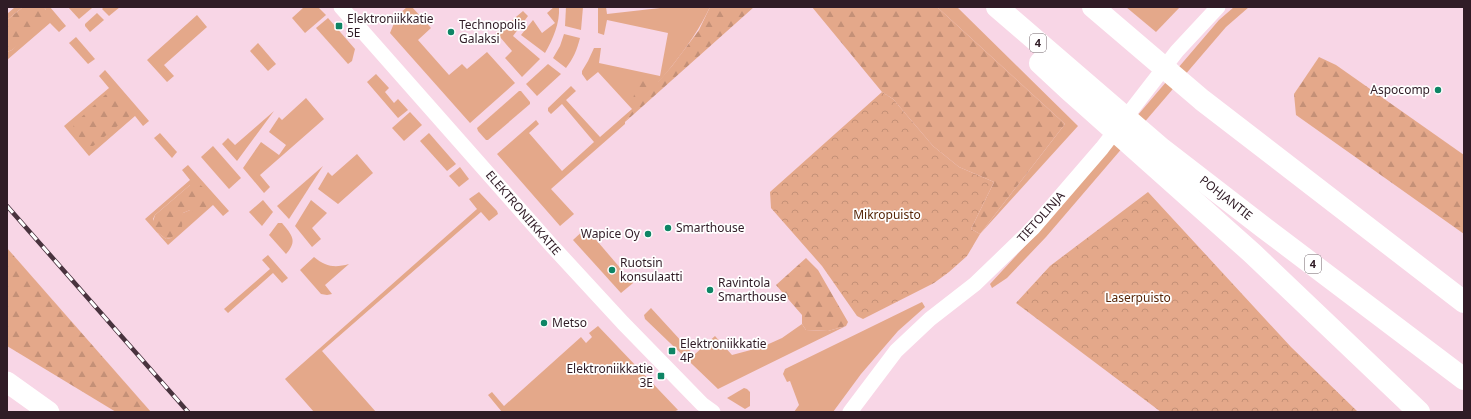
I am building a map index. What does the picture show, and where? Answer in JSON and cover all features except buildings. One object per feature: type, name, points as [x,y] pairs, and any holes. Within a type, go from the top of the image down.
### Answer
[{"type":"highway","points":[[982,7],[1074,85]]},
{"type":"highway","name":"POHJANTIE","points":[[997,7],[1074,85],[1157,156],[1263,227],[1464,379]]},
{"type":"highway","points":[[1093,7],[1202,100],[1362,225],[1464,302]]},
{"type":"highway","points":[[1157,156],[1252,252],[1418,412]]},
{"type":"highway","points":[[1362,225],[1464,290]]},
{"type":"street","name":"ELEKTRONIIKKATIE","points":[[341,7],[552,246],[628,328],[702,404],[713,412]]},
{"type":"street","name":"TIETOLINJA","points":[[850,412],[896,351],[930,319],[975,284],[1033,228],[1102,148],[1177,50],[1218,7]]},
{"type":"street","points":[[7,382],[49,412]]},
{"type":"green space","points":[[15,7],[23,7],[7,20],[7,14]]},
{"type":"green space","points":[[23,7],[44,7],[47,17],[12,50],[7,52],[7,20]]},
{"type":"green space","points":[[44,7],[50,7],[66,26],[59,32],[50,23],[7,60],[7,52],[12,50],[46,10]]},
{"type":"green space","points":[[68,7],[92,7],[92,8],[79,19]]},
{"type":"green space","points":[[104,7],[120,7],[109,16],[102,9]]},
{"type":"green space","points":[[304,7],[318,7],[326,15],[305,33],[292,18]]},
{"type":"green space","points":[[407,7],[412,7],[431,28],[418,40],[449,75],[462,64],[467,69],[487,52],[515,83],[470,123],[390,33],[397,16]]},
{"type":"green space","points":[[554,7],[559,7],[557,25],[545,53],[521,35],[533,20],[542,33],[555,23],[547,13]]},
{"type":"green space","points":[[566,7],[583,7],[581,30],[565,26]]},
{"type":"green space","points":[[598,7],[606,7],[607,14],[669,7],[710,7],[698,30],[683,52],[636,107],[625,124],[551,189],[574,214],[560,226],[497,154],[536,120],[539,124],[529,133],[562,171],[594,142],[562,104],[551,114],[548,111],[548,108],[571,86],[576,91],[566,100],[600,137],[632,109],[598,72],[587,81],[582,74],[582,71],[594,48],[601,48],[599,63],[660,76],[668,33],[607,20],[604,35],[598,33]]},
{"type":"green space","points":[[710,7],[754,7],[625,122],[637,105],[633,99],[638,79],[658,82],[699,30]]},
{"type":"green space","points":[[812,7],[937,7],[1065,124],[980,234],[971,229],[994,182],[959,167],[933,146],[893,99],[882,92]]},
{"type":"green space","points":[[937,7],[957,7],[1078,126],[980,234],[1065,124]]},
{"type":"green space","points":[[1126,7],[1180,7],[1156,32]]},
{"type":"green space","points":[[1234,7],[1249,7],[1226,27],[1046,237],[1007,278],[992,288],[990,284],[1038,232],[1219,20]]},
{"type":"green space","points":[[523,11],[528,16],[513,36],[540,59],[522,77],[505,58],[512,51],[500,37],[493,43],[490,39]]},
{"type":"green space","points":[[97,13],[104,20],[90,32],[85,24]]},
{"type":"green space","points":[[197,15],[207,27],[164,65],[174,76],[167,82],[147,60]]},
{"type":"green space","points":[[328,18],[355,49],[352,61],[348,64],[316,28]]},
{"type":"green space","points":[[564,34],[580,38],[571,61],[566,68],[553,58],[560,46]]},
{"type":"green space","points":[[76,37],[95,59],[88,64],[69,43]]},
{"type":"green space","points":[[258,43],[276,64],[268,71],[250,51]]},
{"type":"green space","points":[[1319,57],[1336,65],[1464,155],[1464,234],[1296,115],[1294,94]]},
{"type":"green space","points":[[548,64],[561,74],[537,96],[526,84]]},
{"type":"green space","points":[[105,70],[149,121],[143,126],[135,116],[89,156],[64,126],[109,88],[99,76]]},
{"type":"green space","points":[[376,74],[389,88],[385,92],[394,103],[398,99],[408,110],[398,118],[367,82]]},
{"type":"green space","points":[[114,90],[131,108],[132,114],[93,146],[86,146],[73,129],[74,124],[105,95]]},
{"type":"green space","points":[[519,91],[521,91],[530,104],[488,140],[486,140],[477,128]]},
{"type":"green space","name":"Mikropuisto","points":[[882,92],[893,99],[933,146],[959,167],[994,182],[971,229],[980,234],[967,256],[934,283],[863,319],[857,316],[822,266],[771,208],[770,192]]},
{"type":"green space","points":[[306,98],[324,119],[260,175],[270,187],[264,193],[243,168],[261,142],[279,155],[286,145],[269,132],[279,117],[282,120]]},
{"type":"green space","points":[[274,111],[237,161],[222,144],[228,138],[235,145]]},
{"type":"green space","points":[[410,112],[422,125],[404,141],[392,128]]},
{"type":"green space","points":[[160,133],[177,152],[172,158],[154,138]]},
{"type":"green space","points":[[429,133],[456,164],[447,171],[420,141]]},
{"type":"green space","points":[[213,146],[241,178],[229,189],[201,157]]},
{"type":"green space","points":[[357,154],[373,173],[338,204],[318,189],[328,172],[332,176]]},
{"type":"green space","points":[[188,165],[229,211],[223,216],[213,205],[168,245],[145,219],[190,180],[182,170]],"holes":[[[190,185],[190,210],[183,213],[171,238],[166,239],[158,233],[153,219],[155,215]]]},
{"type":"green space","points":[[323,166],[289,219],[277,206]]},
{"type":"green space","points":[[460,167],[469,179],[459,187],[449,176]]},
{"type":"green space","points":[[198,183],[210,196],[209,205],[197,213],[190,210],[183,213],[182,227],[171,238],[166,239],[158,233],[152,225],[155,215],[190,185]]},
{"type":"green space","points":[[479,192],[497,211],[498,214],[489,221],[481,212],[322,351],[376,412],[314,412],[285,379],[477,209],[469,199]]},
{"type":"green space","name":"Laserpuisto","points":[[1148,192],[1291,347],[1358,412],[1161,412],[1016,303],[1050,266]]},
{"type":"green space","points":[[263,200],[273,212],[262,226],[249,212]]},
{"type":"green space","points":[[311,200],[327,213],[312,228],[321,239],[312,247],[295,226]]},
{"type":"green space","points":[[278,223],[282,223],[289,231],[292,238],[292,245],[286,254],[269,235]]},
{"type":"green space","points":[[586,228],[633,283],[621,293],[573,240]]},
{"type":"green space","points":[[7,248],[151,412],[116,412],[7,346]]},
{"type":"green space","points":[[268,255],[288,278],[282,283],[273,273],[228,313],[224,309],[270,269],[262,260]]},
{"type":"green space","points":[[314,257],[331,266],[349,264],[325,285],[332,294],[321,294],[300,270]]},
{"type":"green space","points":[[806,258],[818,270],[848,322],[846,326],[828,331],[806,330],[802,324],[802,315],[776,285]]},
{"type":"green space","points":[[922,302],[925,307],[898,331],[861,374],[833,412],[794,412],[799,405],[790,381],[787,382],[783,374],[785,369]]},
{"type":"green space","points":[[651,308],[694,355],[715,336],[732,355],[762,347],[782,338],[802,324],[806,330],[828,331],[846,326],[718,389],[645,319],[644,315]]},
{"type":"green space","points":[[598,326],[678,410],[673,412],[502,412],[488,395],[492,392],[504,406],[581,337],[586,343],[592,337],[589,333]]},
{"type":"green space","points":[[744,388],[750,392],[750,406],[745,409],[727,398]]},
{"type":"railway","points":[[7,206],[188,412]]},
{"type":"place","name":"Elektroniikkatie 5E","points":[[339,26]]},
{"type":"place","name":"Technopolis Galaksi","points":[[451,32]]},
{"type":"place","name":"Aspocomp","points":[[1438,90]]},
{"type":"place","name":"Smarthouse","points":[[668,228]]},
{"type":"place","name":"Wapice Oy","points":[[648,234]]},
{"type":"place","name":"Ruotsin konsulaatti","points":[[612,270]]},
{"type":"place","name":"Ravintola Smarthouse","points":[[710,290]]},
{"type":"place","name":"Metso","points":[[544,323]]},
{"type":"place","name":"Elektroniikkatie 4P","points":[[672,351]]},
{"type":"place","name":"Elektroniikkatie 3E","points":[[661,376]]}]
